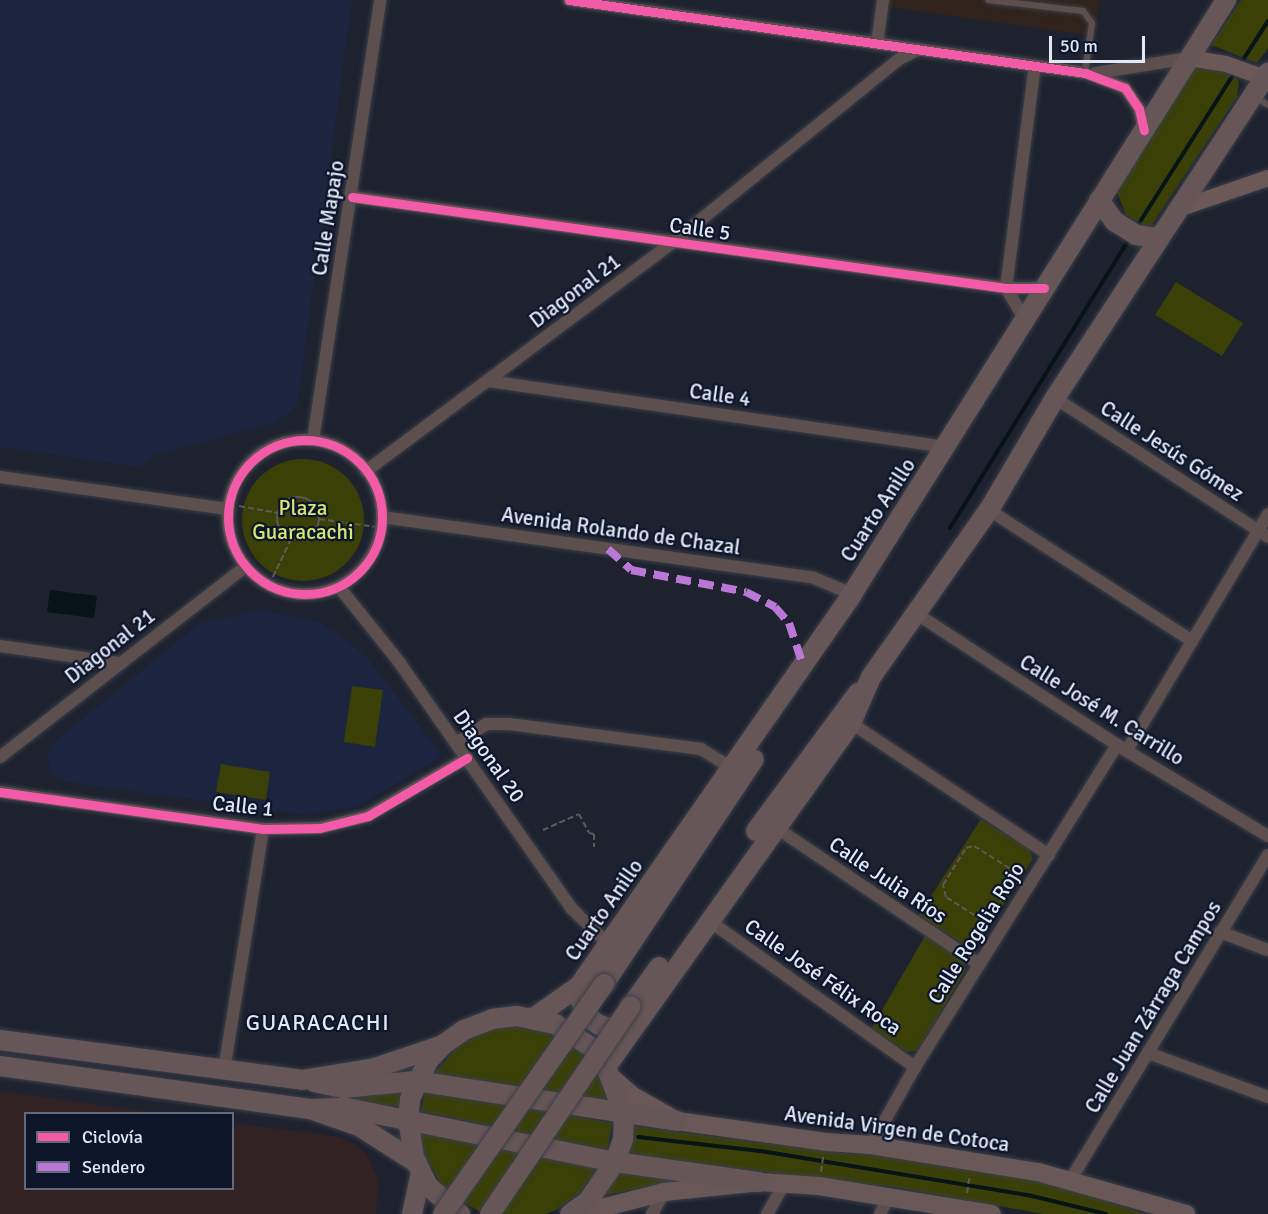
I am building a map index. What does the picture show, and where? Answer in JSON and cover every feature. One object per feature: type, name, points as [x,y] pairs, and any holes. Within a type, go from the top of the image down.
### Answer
[{"type":"highway","name":"Cuarto Anillo","points":[[535,1017],[579,986],[852,594],[1226,0]]},
{"type":"highway","points":[[490,1214],[637,1010],[839,714],[871,677],[989,510],[1055,398],[1158,238],[1260,101],[1263,75]]},
{"type":"highway","points":[[1099,200],[1114,221],[1136,235],[1158,238]]},
{"type":"highway","points":[[443,1214],[604,984],[800,692],[852,594]]},
{"type":"highway","points":[[579,986],[582,1008],[599,1025],[622,1028],[708,920],[851,723],[871,677]]},
{"type":"highway","points":[[609,1072],[637,1010]]},
{"type":"highway","points":[[302,1080],[375,1068],[444,1044],[464,1030],[492,1018],[535,1017],[574,1033],[609,1072],[624,1114],[623,1138],[615,1162],[588,1201],[570,1214]]},
{"type":"highway","points":[[0,1040],[302,1080],[343,1088],[416,1081],[677,1121]]},
{"type":"highway","points":[[444,1044],[416,1081],[408,1119],[419,1168],[439,1198],[460,1214]]},
{"type":"highway","points":[[0,1066],[310,1110],[359,1126],[419,1168]]},
{"type":"highway","points":[[310,1110],[347,1108],[615,1162],[760,1182]]},
{"type":"highway","points":[[412,1214],[419,1168]]},
{"type":"main road","points":[[1189,58],[1226,64],[1263,75]]},
{"type":"main road","points":[[1178,209],[1268,178]]},
{"type":"main road","name":"Avenida Virgen de Cotoca","points":[[609,1072],[633,1096],[677,1121],[826,1142],[871,1144],[1071,1179],[1186,1214]]},
{"type":"main road","points":[[578,1214],[664,1192],[760,1182],[889,1196],[992,1214]]},
{"type":"street","name":"Calle Mapajo","points":[[313,441],[352,197],[380,0]]},
{"type":"street","points":[[569,0],[1085,73],[1125,88],[1139,109],[1144,130]]},
{"type":"street","points":[[877,44],[883,0]]},
{"type":"street","name":"Diagonal 21","points":[[366,471],[672,243],[898,60],[917,50]]},
{"type":"street","points":[[1085,73],[1134,69],[1189,58]]},
{"type":"street","points":[[1024,318],[1006,288],[1035,66]]},
{"type":"street","name":"Calle 5","points":[[352,197],[1006,288],[1044,288]]},
{"type":"street","name":"Calle 4","points":[[488,381],[946,447]]},
{"type":"street","name":"Calle Jesús Gómez","points":[[1055,398],[1263,534]]},
{"type":"street","points":[[313,441],[343,451],[366,471],[380,501],[381,523],[370,559],[357,575],[339,587],[314,594],[288,593],[269,585],[245,567],[231,539],[228,506],[242,471],[256,457],[283,444],[313,441]]},
{"type":"street","points":[[0,477],[228,506]]},
{"type":"street","points":[[989,510],[1192,641]]},
{"type":"street","name":"Calle Rogelia Rojo","points":[[871,1144],[915,1067],[1049,855],[1263,534],[1268,514]]},
{"type":"street","name":"Avenida Rolando de Chazal","points":[[381,523],[814,578],[852,594]]},
{"type":"street","name":"Diagonal 21","points":[[0,756],[245,567]]},
{"type":"street","name":"Diagonal 20","points":[[339,587],[399,662],[572,909],[609,945]]},
{"type":"street","name":"Calle José M. Carrillo","points":[[917,614],[1122,747],[1268,836]]},
{"type":"street","points":[[0,646],[119,663]]},
{"type":"street","points":[[851,723],[1049,855]]},
{"type":"street","points":[[456,743],[486,724],[509,724],[701,749],[732,768]]},
{"type":"street","name":"Calle 1","points":[[0,792],[263,829],[320,828],[368,816],[467,758]]},
{"type":"street","points":[[0,792],[0,797]]},
{"type":"street","name":"Calle Julia Ríos","points":[[775,827],[979,964]]},
{"type":"street","points":[[224,1070],[263,829]]},
{"type":"street","name":"Calle Juan Zárraga Campos","points":[[1071,1179],[1268,855]]},
{"type":"street","name":"Calle José Félix Roca","points":[[708,920],[915,1067]]},
{"type":"street","points":[[1220,932],[1268,950]]},
{"type":"street","points":[[1148,1053],[1268,1097]]},
{"type":"street","points":[[767,1214],[784,1184]]},
{"type":"street","points":[[652,1214],[664,1192]]},
{"type":"street","points":[[880,1214],[889,1196]]},
{"type":"lane","points":[[988,0],[1083,11],[1092,23],[1085,73]]},
{"type":"path","points":[[298,497],[311,501],[319,519],[309,536],[292,537],[279,527],[278,513],[285,501],[298,497]]},
{"type":"path","points":[[228,506],[278,513]]},
{"type":"path","points":[[319,519],[381,523]]},
{"type":"path","points":[[269,585],[292,537]]},
{"type":"path","points":[[543,830],[579,814],[589,833],[594,834],[594,847]]},
{"type":"path","points":[[974,846],[1011,870],[1012,881],[991,917],[982,920],[946,897],[943,885],[966,848],[974,846]]},
{"type":"path","points":[[820,1175],[825,1148]]},
{"type":"path","points":[[966,1200],[970,1173]]},
{"type":"shaded area","points":[[0,0],[352,0],[297,406],[276,422],[154,455],[139,467],[0,447]]},
{"type":"shaded area","points":[[889,0],[1100,0],[1094,36],[888,7]]},
{"type":"shaded area","points":[[50,590],[97,596],[94,618],[47,612]]},
{"type":"shaded area","points":[[259,610],[319,622],[353,645],[370,661],[440,753],[439,759],[355,808],[302,814],[67,782],[53,775],[47,758],[53,743],[200,623]]},
{"type":"shaded area","points":[[0,1091],[151,1112],[24,1112],[24,1190],[234,1190],[234,1123],[335,1136],[356,1144],[366,1154],[379,1180],[376,1214],[0,1214]]},
{"type":"green space","points":[[1241,0],[1268,0],[1268,48],[1257,63],[1211,45]]},
{"type":"green space","points":[[1208,67],[1236,77],[1239,83],[1237,97],[1149,229],[1126,215],[1117,192],[1194,68]]},
{"type":"green space","points":[[1176,282],[1243,323],[1222,356],[1155,315]]},
{"type":"green space","name":"Plaza Guaracachi","points":[[303,459],[326,464],[337,469],[346,477],[354,486],[359,497],[364,520],[359,543],[354,554],[346,563],[337,571],[326,576],[303,581],[280,576],[269,571],[260,563],[252,554],[247,543],[242,520],[247,497],[252,486],[260,477],[269,469],[280,464]]},
{"type":"green space","points":[[352,686],[383,690],[375,747],[344,742]]},
{"type":"green space","points":[[221,764],[270,772],[266,800],[216,792]]},
{"type":"green space","points":[[981,819],[1029,849],[1033,859],[974,951],[918,916]]},
{"type":"green space","points":[[925,936],[963,961],[966,970],[917,1051],[907,1052],[871,1029]]},
{"type":"green space","points":[[520,1026],[551,1032],[577,1048],[597,1072],[609,1104],[433,1074],[462,1042],[490,1029]]},
{"type":"green space","points":[[407,1088],[400,1107],[326,1098]]},
{"type":"green space","points":[[426,1089],[612,1123],[607,1152],[421,1111]]},
{"type":"green space","points":[[634,1126],[839,1153],[895,1155],[1050,1183],[1146,1214],[1043,1214],[900,1188],[627,1156]]},
{"type":"green space","points":[[420,1127],[599,1167],[580,1193],[556,1210],[545,1214],[484,1214],[445,1192],[423,1152]]},
{"type":"green space","points":[[621,1168],[678,1181],[605,1195]]},
{"type":"waterway","points":[[1241,63],[1268,21]]},
{"type":"waterway","points":[[1136,228],[1235,72]]},
{"type":"waterway","points":[[950,528],[1129,239]]},
{"type":"waterway","points":[[638,1137],[767,1152],[1028,1195],[1106,1214]]},
{"type":"marked path","points":[[608,549],[631,570],[746,592],[775,607],[789,623],[803,665]]},
{"type":"cycle path","points":[[569,0],[1085,73],[1125,88],[1139,109],[1144,130]]},
{"type":"cycle path","points":[[352,197],[1006,288],[1044,288]]},
{"type":"cycle path","points":[[305,440],[320,441],[334,446],[348,453],[359,463],[369,474],[376,488],[381,502],[382,517],[381,532],[376,546],[369,560],[359,571],[348,581],[334,588],[320,593],[305,594],[290,593],[276,588],[262,581],[251,571],[241,560],[234,546],[229,532],[228,517],[229,502],[234,488],[241,474],[251,463],[262,453],[276,446],[290,441],[305,440]]},
{"type":"cycle path","points":[[0,792],[263,829],[320,828],[368,816],[467,758]]},
{"type":"district","name":"GUARACACHI","points":[[318,1023]]}]
